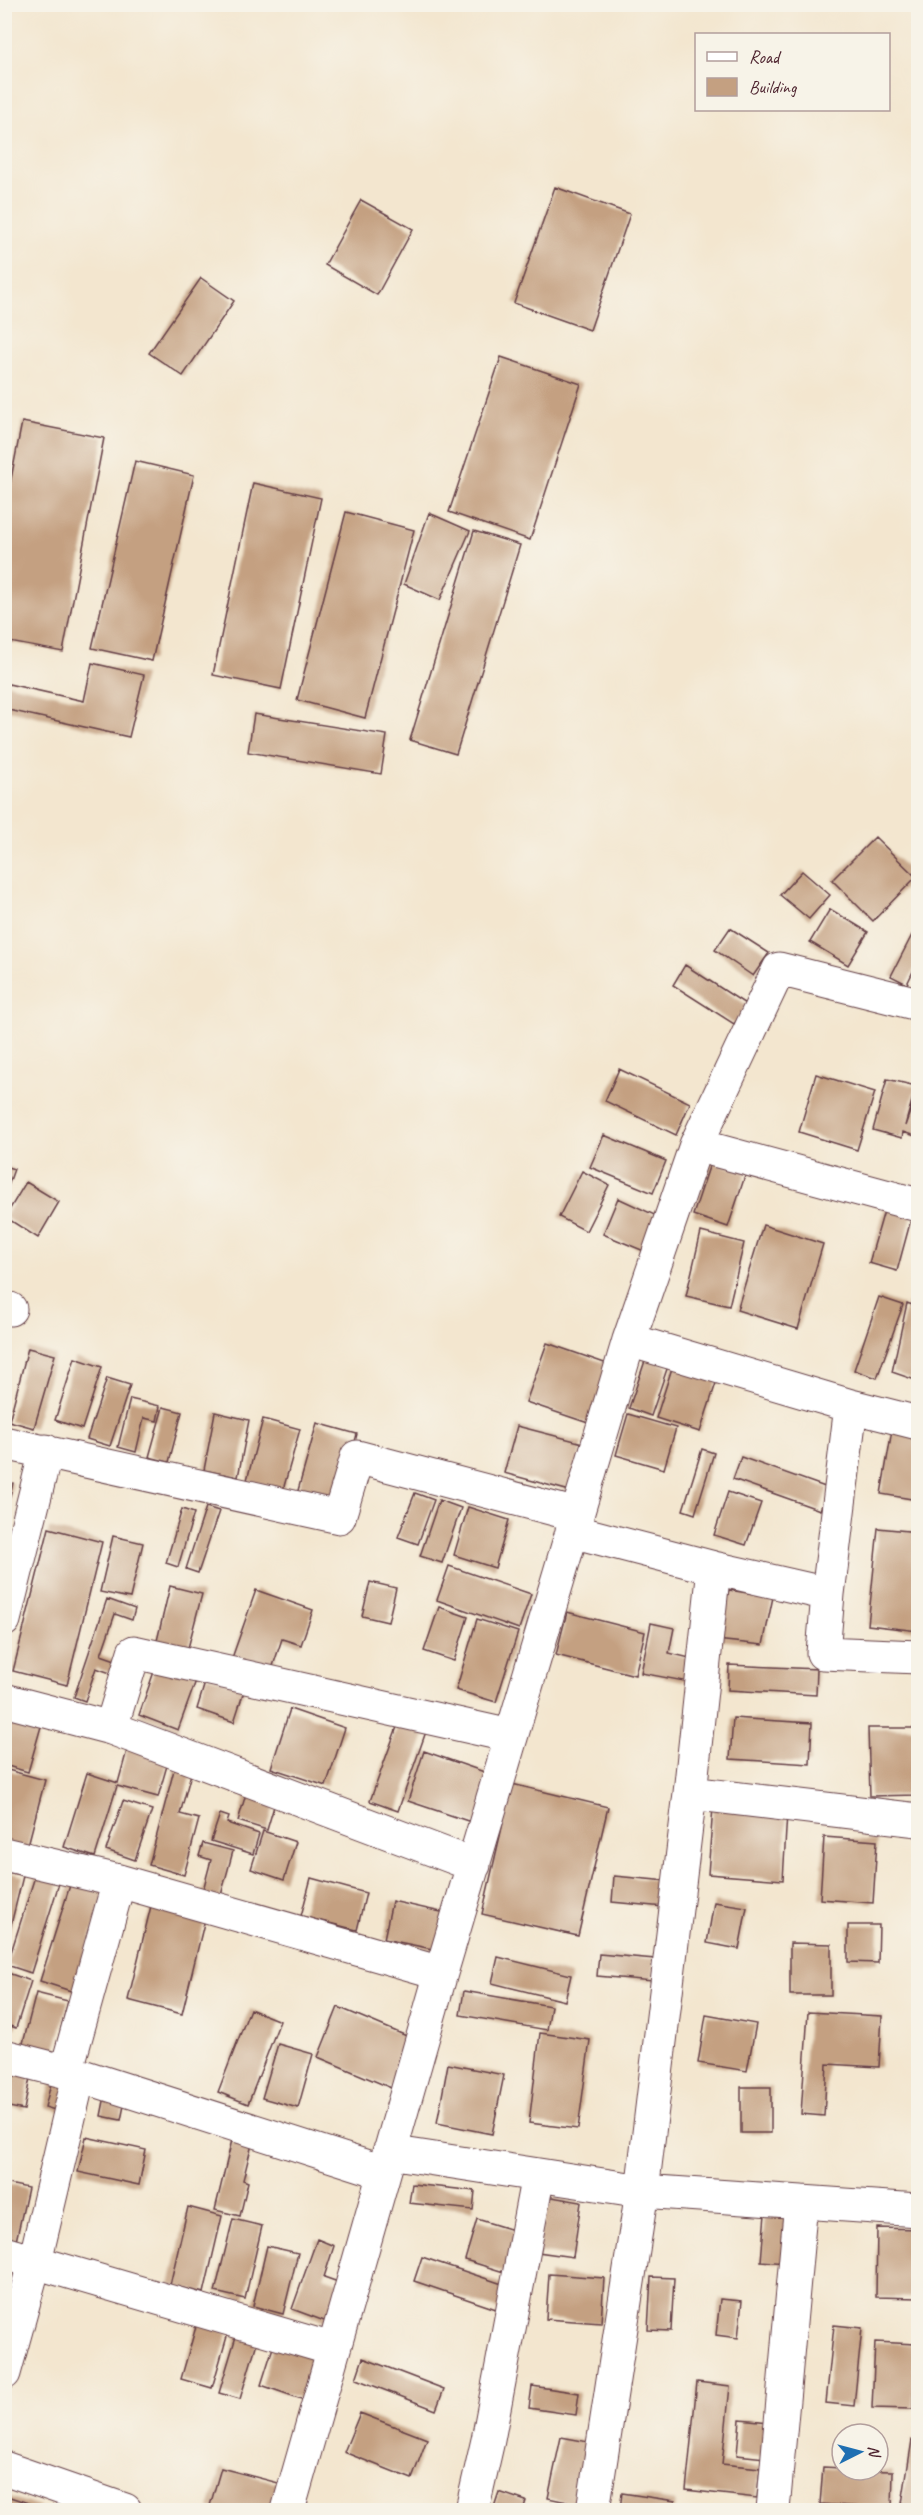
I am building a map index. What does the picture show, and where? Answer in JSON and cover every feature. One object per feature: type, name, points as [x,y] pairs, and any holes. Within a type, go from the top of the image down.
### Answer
[{"type":"street","points":[[288,2511],[386,2162],[574,1523],[629,1340],[696,1145],[779,969],[918,1004]]},
{"type":"street","points":[[696,1145],[918,1205]]},
{"type":"street","points":[[629,1340],[851,1406],[918,1423]]},
{"type":"street","points":[[851,1406],[823,1653],[918,1657]]},
{"type":"street","points":[[4,1443],[339,1517],[357,1457],[714,1568],[828,1594]]},
{"type":"street","points":[[4,1620],[46,1451]]},
{"type":"street","points":[[594,2511],[642,2191],[690,1793],[714,1568]]},
{"type":"street","points":[[111,1728],[134,1652],[511,1736]]},
{"type":"street","points":[[4,1700],[111,1728],[474,1864]]},
{"type":"street","points":[[690,1793],[918,1820]]},
{"type":"street","points":[[4,1854],[119,1881],[441,1973]]},
{"type":"street","points":[[4,2373],[20,2257],[73,2074],[119,1881]]},
{"type":"street","points":[[4,2056],[386,2162],[538,2175],[642,2191],[918,2210]]},
{"type":"street","points":[[472,2511],[488,2440],[538,2175]]},
{"type":"street","points":[[773,2511],[801,2202]]},
{"type":"street","points":[[20,2257],[332,2349]]},
{"type":"street","points":[[4,2468],[125,2511]]},
{"type":"building","points":[[555,187],[630,214],[590,330],[514,303]]},
{"type":"building","points":[[361,200],[413,229],[377,295],[325,265]]},
{"type":"building","points":[[201,278],[234,301],[183,376],[149,353]]},
{"type":"building","points":[[501,357],[581,384],[530,540],[449,512]]},
{"type":"building","points":[[22,422],[104,438],[63,652],[4,641],[4,515]]},
{"type":"building","points":[[135,461],[194,475],[152,661],[92,648]]},
{"type":"building","points":[[253,483],[321,498],[281,689],[213,675]]},
{"type":"building","points":[[346,512],[414,530],[365,718],[297,700]]},
{"type":"building","points":[[429,513],[470,531],[440,600],[404,584]]},
{"type":"building","points":[[474,531],[520,545],[456,754],[410,740]]},
{"type":"building","points":[[92,663],[144,675],[129,737],[4,709],[4,683],[84,701]]},
{"type":"building","points":[[254,714],[387,735],[381,774],[248,752]]},
{"type":"building","points":[[875,837],[916,877],[873,921],[832,880]]},
{"type":"building","points":[[802,871],[830,895],[809,919],[780,895]]},
{"type":"building","points":[[830,909],[868,932],[848,965],[810,942]]},
{"type":"building","points":[[730,928],[769,953],[753,976],[715,950]]},
{"type":"building","points":[[912,935],[918,939],[918,961],[907,984],[891,976]]},
{"type":"building","points":[[685,965],[747,1005],[734,1024],[673,985]]},
{"type":"building","points":[[619,1069],[690,1103],[676,1135],[605,1101]]},
{"type":"building","points":[[816,1074],[875,1092],[857,1150],[799,1132]]},
{"type":"building","points":[[887,1079],[916,1086],[905,1126],[916,1095],[918,1096],[918,1137],[903,1132],[902,1138],[873,1130]]},
{"type":"building","points":[[604,1135],[666,1161],[653,1193],[590,1167]]},
{"type":"building","points":[[711,1161],[746,1173],[728,1227],[693,1215]]},
{"type":"building","points":[[4,1166],[14,1169],[5,1195],[4,1195]]},
{"type":"building","points":[[582,1171],[609,1185],[586,1231],[559,1217]]},
{"type":"building","points":[[26,1182],[59,1202],[38,1238],[5,1217]]},
{"type":"building","points":[[618,1198],[659,1217],[644,1251],[603,1234]]},
{"type":"building","points":[[886,1204],[913,1212],[897,1271],[869,1263]]},
{"type":"building","points":[[763,1225],[823,1244],[798,1329],[737,1310]]},
{"type":"building","points":[[701,1232],[744,1243],[729,1306],[686,1296]]},
{"type":"building","points":[[879,1297],[903,1305],[877,1378],[854,1370]]},
{"type":"building","points":[[907,1303],[918,1307],[918,1381],[892,1372]]},
{"type":"building","points":[[547,1343],[616,1367],[597,1426],[526,1402]]},
{"type":"building","points":[[28,1348],[55,1355],[34,1428],[9,1421]]},
{"type":"building","points":[[75,1358],[102,1367],[82,1429],[55,1420]]},
{"type":"building","points":[[646,1358],[668,1366],[651,1416],[629,1408]]},
{"type":"building","points":[[673,1365],[717,1380],[700,1432],[656,1418]]},
{"type":"building","points":[[107,1378],[130,1385],[110,1446],[87,1439]]},
{"type":"building","points":[[130,1399],[160,1406],[157,1421],[144,1418],[136,1452],[118,1447]]},
{"type":"building","points":[[163,1407],[182,1412],[169,1462],[149,1457]]},
{"type":"building","points":[[215,1412],[249,1420],[238,1477],[204,1470]]},
{"type":"building","points":[[628,1414],[676,1428],[664,1469],[616,1455]]},
{"type":"building","points":[[263,1419],[300,1429],[283,1490],[247,1480]]},
{"type":"building","points":[[317,1423],[357,1434],[338,1505],[297,1494]]},
{"type":"building","points":[[517,1426],[583,1443],[570,1491],[504,1473]]},
{"type":"building","points":[[892,1430],[918,1435],[918,1500],[881,1494]]},
{"type":"building","points":[[702,1449],[714,1453],[695,1514],[683,1510]]},
{"type":"building","points":[[741,1457],[828,1488],[820,1510],[733,1479]]},
{"type":"building","points":[[4,1481],[13,1483],[5,1517],[4,1517]]},
{"type":"building","points":[[728,1492],[761,1503],[746,1545],[714,1535]]},
{"type":"building","points":[[415,1493],[434,1500],[418,1544],[398,1537]]},
{"type":"building","points":[[439,1500],[461,1508],[442,1563],[420,1556]]},
{"type":"building","points":[[206,1507],[219,1511],[198,1573],[186,1569]]},
{"type":"building","points":[[468,1507],[509,1520],[495,1568],[454,1555]]},
{"type":"building","points":[[182,1509],[194,1513],[178,1567],[166,1563]]},
{"type":"building","points":[[49,1528],[102,1542],[67,1685],[13,1671]]},
{"type":"building","points":[[878,1528],[918,1532],[918,1631],[868,1625]]},
{"type":"building","points":[[113,1536],[143,1543],[130,1598],[100,1592]]},
{"type":"building","points":[[449,1566],[531,1594],[519,1629],[437,1600]]},
{"type":"building","points":[[370,1582],[396,1588],[388,1622],[362,1616]]},
{"type":"building","points":[[170,1586],[202,1594],[187,1652],[156,1645]]},
{"type":"building","points":[[256,1590],[313,1610],[301,1645],[282,1639],[271,1672],[232,1658]]},
{"type":"building","points":[[729,1590],[773,1597],[763,1645],[716,1640]]},
{"type":"building","points":[[107,1599],[135,1609],[132,1620],[115,1614],[101,1655],[124,1663],[119,1676],[96,1668],[85,1701],[74,1697]]},
{"type":"building","points":[[439,1607],[468,1617],[454,1661],[424,1651]]},
{"type":"building","points":[[567,1612],[645,1632],[635,1675],[556,1655]]},
{"type":"building","points":[[477,1619],[518,1632],[496,1702],[456,1690]]},
{"type":"building","points":[[651,1623],[674,1628],[669,1653],[694,1659],[689,1682],[641,1673]]},
{"type":"building","points":[[158,1660],[198,1675],[178,1730],[139,1715]]},
{"type":"building","points":[[729,1665],[817,1669],[816,1695],[728,1690]]},
{"type":"building","points":[[207,1676],[245,1688],[234,1722],[197,1709]]},
{"type":"building","points":[[290,1709],[345,1728],[326,1786],[271,1768]]},
{"type":"building","points":[[4,1712],[42,1723],[28,1772],[4,1765]]},
{"type":"building","points":[[401,1716],[428,1726],[398,1811],[370,1801]]},
{"type":"building","points":[[733,1718],[812,1723],[810,1764],[730,1759]]},
{"type":"building","points":[[868,1728],[918,1728],[918,1795],[870,1796]]},
{"type":"building","points":[[129,1743],[170,1755],[158,1797],[117,1786],[95,1857],[64,1847],[87,1773],[118,1783]]},
{"type":"building","points":[[424,1751],[493,1775],[477,1824],[408,1801]]},
{"type":"building","points":[[175,1766],[192,1770],[180,1814],[199,1819],[184,1875],[149,1865]]},
{"type":"building","points":[[4,1769],[45,1780],[27,1849],[4,1843]]},
{"type":"building","points":[[512,1784],[608,1807],[578,1936],[482,1914]]},
{"type":"building","points":[[248,1787],[277,1796],[267,1830],[238,1821]]},
{"type":"building","points":[[123,1801],[152,1810],[135,1860],[106,1850]]},
{"type":"building","points":[[713,1807],[787,1813],[783,1880],[708,1874]]},
{"type":"building","points":[[220,1814],[229,1817],[227,1823],[259,1834],[253,1854],[211,1841]]},
{"type":"building","points":[[263,1831],[296,1842],[284,1880],[251,1869]]},
{"type":"building","points":[[824,1837],[877,1841],[873,1903],[820,1899]]},
{"type":"building","points":[[203,1843],[233,1851],[220,1899],[202,1894],[211,1860],[199,1856]]},
{"type":"building","points":[[37,1870],[61,1877],[31,1973],[7,1965]]},
{"type":"building","points":[[4,1871],[23,1876],[6,1945],[4,1945]]},
{"type":"building","points":[[614,1876],[667,1881],[664,1907],[612,1902]]},
{"type":"building","points":[[311,1878],[366,1893],[357,1930],[301,1916]]},
{"type":"building","points":[[71,1882],[105,1892],[74,1992],[40,1981]]},
{"type":"building","points":[[392,1901],[450,1914],[442,1951],[384,1939]]},
{"type":"building","points":[[714,1902],[747,1907],[739,1949],[707,1943]]},
{"type":"building","points":[[151,1906],[205,1919],[182,2014],[128,2000]]},
{"type":"building","points":[[848,1925],[879,1925],[878,1963],[848,1962]]},
{"type":"building","points":[[790,1943],[831,1944],[831,1995],[790,1995]]},
{"type":"building","points":[[599,1954],[655,1959],[653,1981],[597,1976]]},
{"type":"building","points":[[498,1957],[571,1975],[565,2001],[492,1983]]},
{"type":"building","points":[[5,1972],[31,1981],[16,2028],[4,2024]]},
{"type":"building","points":[[464,1991],[551,2006],[547,2030],[460,2015]]},
{"type":"building","points":[[36,1993],[68,2001],[52,2063],[20,2055]]},
{"type":"building","points":[[338,2007],[416,2040],[396,2090],[318,2057]]},
{"type":"building","points":[[250,2009],[280,2021],[248,2104],[218,2092]]},
{"type":"building","points":[[808,2012],[882,2016],[879,2067],[827,2064],[824,2116],[801,2114]]},
{"type":"building","points":[[706,2015],[756,2024],[747,2071],[698,2063]]},
{"type":"building","points":[[540,2033],[590,2040],[578,2129],[529,2123]]},
{"type":"building","points":[[278,2044],[313,2054],[298,2108],[262,2098]]},
{"type":"building","points":[[448,2064],[504,2075],[492,2134],[437,2123]]},
{"type":"building","points":[[7,2067],[31,2072],[24,2110],[4,2106]]},
{"type":"building","points":[[53,2076],[73,2082],[65,2113],[45,2107]]},
{"type":"building","points":[[741,2087],[771,2087],[771,2133],[741,2133]]},
{"type":"building","points":[[106,2091],[126,2096],[121,2120],[101,2116]]},
{"type":"building","points":[[86,2137],[146,2150],[139,2185],[78,2172]]},
{"type":"building","points":[[232,2140],[252,2144],[243,2180],[248,2182],[240,2216],[215,2210]]},
{"type":"building","points":[[4,2183],[28,2188],[16,2241],[4,2238]]},
{"type":"building","points":[[412,2184],[475,2191],[473,2210],[409,2203]]},
{"type":"building","points":[[546,2196],[581,2202],[573,2257],[538,2252]]},
{"type":"building","points":[[188,2207],[222,2216],[204,2293],[170,2285]]},
{"type":"building","points":[[765,2214],[791,2216],[787,2263],[761,2261]]},
{"type":"building","points":[[233,2219],[262,2226],[245,2299],[215,2292]]},
{"type":"building","points":[[477,2219],[519,2232],[507,2273],[465,2260]]},
{"type":"building","points":[[877,2228],[918,2229],[918,2298],[876,2297]]},
{"type":"building","points":[[317,2239],[334,2246],[324,2277],[341,2283],[327,2322],[292,2309]]},
{"type":"building","points":[[267,2246],[298,2253],[283,2314],[253,2306]]},
{"type":"building","points":[[422,2257],[508,2286],[499,2310],[414,2281]]},
{"type":"building","points":[[549,2274],[604,2278],[601,2323],[546,2319]]},
{"type":"building","points":[[651,2277],[674,2278],[671,2331],[648,2330]]},
{"type":"building","points":[[720,2299],[742,2301],[738,2338],[716,2335]]},
{"type":"building","points":[[197,2323],[228,2333],[212,2388],[181,2379]]},
{"type":"building","points":[[834,2325],[862,2328],[854,2406],[826,2403]]},
{"type":"building","points":[[237,2333],[258,2339],[240,2399],[219,2393]]},
{"type":"building","points":[[275,2341],[324,2357],[310,2402],[261,2385]]},
{"type":"building","points":[[875,2342],[915,2344],[913,2409],[872,2408]]},
{"type":"building","points":[[363,2358],[444,2389],[436,2410],[356,2379]]},
{"type":"building","points":[[697,2382],[730,2386],[722,2464],[760,2468],[757,2498],[686,2490]]},
{"type":"building","points":[[532,2386],[579,2393],[576,2415],[529,2408]]},
{"type":"building","points":[[360,2413],[427,2439],[412,2479],[344,2452]]},
{"type":"building","points":[[740,2419],[769,2422],[765,2458],[737,2455]]},
{"type":"building","points":[[561,2437],[594,2443],[581,2505],[548,2498]]},
{"type":"building","points":[[912,2440],[918,2441],[918,2510],[901,2510]]},
{"type":"building","points":[[823,2467],[830,2467],[830,2482],[890,2482],[890,2471],[893,2471],[892,2509],[820,2504]]},
{"type":"building","points":[[221,2468],[286,2485],[279,2510],[209,2509]]},
{"type":"building","points":[[499,2492],[526,2501],[523,2510],[493,2510]]},
{"type":"building","points":[[622,2493],[675,2501],[674,2510],[620,2510]]},
{"type":"building","points":[[4,2495],[40,2507],[38,2510],[4,2510]]}]
